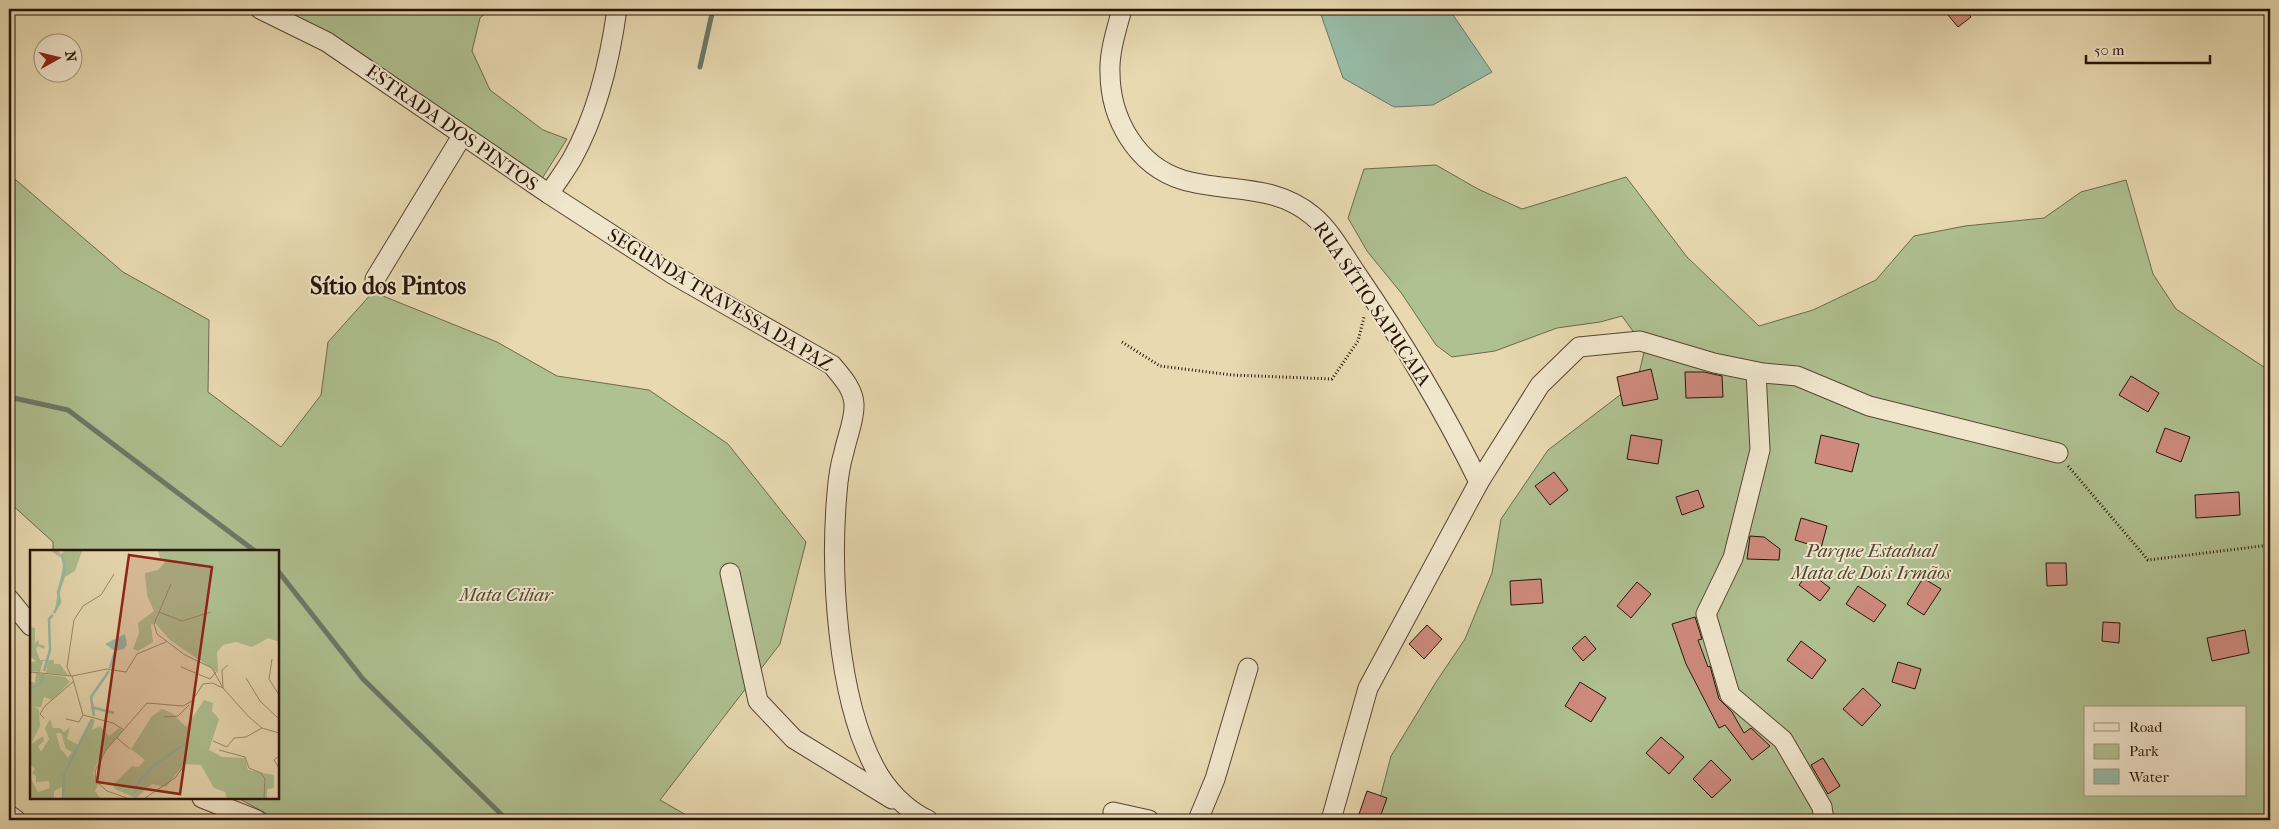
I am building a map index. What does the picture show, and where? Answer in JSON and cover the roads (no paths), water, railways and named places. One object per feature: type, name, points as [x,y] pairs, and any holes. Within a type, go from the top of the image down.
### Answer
[{"type":"street","name":"ESTRADA DOS PINTOS","points":[[260,9],[326,42],[549,194],[572,159],[588,125],[605,71],[617,9]]},
{"type":"street","name":"RUA SÍTIO SAPUCAIA","points":[[1122,9],[1110,71],[1112,94],[1122,127],[1138,151],[1156,168],[1183,180],[1274,194],[1295,203],[1313,216],[1326,229],[1371,295],[1430,389],[1478,482]]},
{"type":"street","points":[[376,279],[462,136]]},
{"type":"street","name":"SEGUNDA TRAVESSA DA PAZ","points":[[549,194],[674,275],[832,365],[848,384],[854,404],[837,493],[836,581],[842,652],[853,710],[863,743],[875,770],[894,796],[926,820]]},
{"type":"street","points":[[1331,820],[1368,688],[1478,482],[1540,385],[1579,347],[1640,341],[1714,364],[1756,372],[1797,376],[1869,406],[2058,453]]},
{"type":"street","points":[[1756,372],[1760,450],[1733,558],[1706,614],[1730,695],[1783,740],[1822,807],[1824,820]]},
{"type":"street","points":[[730,573],[758,700],[794,739],[926,820]]},
{"type":"street","points":[[9,598],[30,625]]},
{"type":"street","points":[[1198,820],[1215,779],[1248,668]]},
{"type":"street","points":[[204,799],[257,820]]},
{"type":"street","points":[[1113,812],[1149,820]]},
{"type":"street","points":[[9,815],[16,820]]},
{"type":"water","points":[[1319,9],[1449,9],[1492,72],[1433,105],[1394,107],[1343,78]]},
{"type":"waterway","points":[[700,67],[713,9]]},
{"type":"waterway","points":[[9,397],[68,410],[253,550]]},
{"type":"waterway","points":[[279,572],[363,679],[507,820]]},
{"type":"district","name":"Sítio dos Pintos","points":[[388,286]]},
{"type":"park label","name":"Parque Estadual Mata de Dois Irmãos","points":[[1871,562]]},
{"type":"park label","name":"Mata Ciliar","points":[[506,595]]}]
